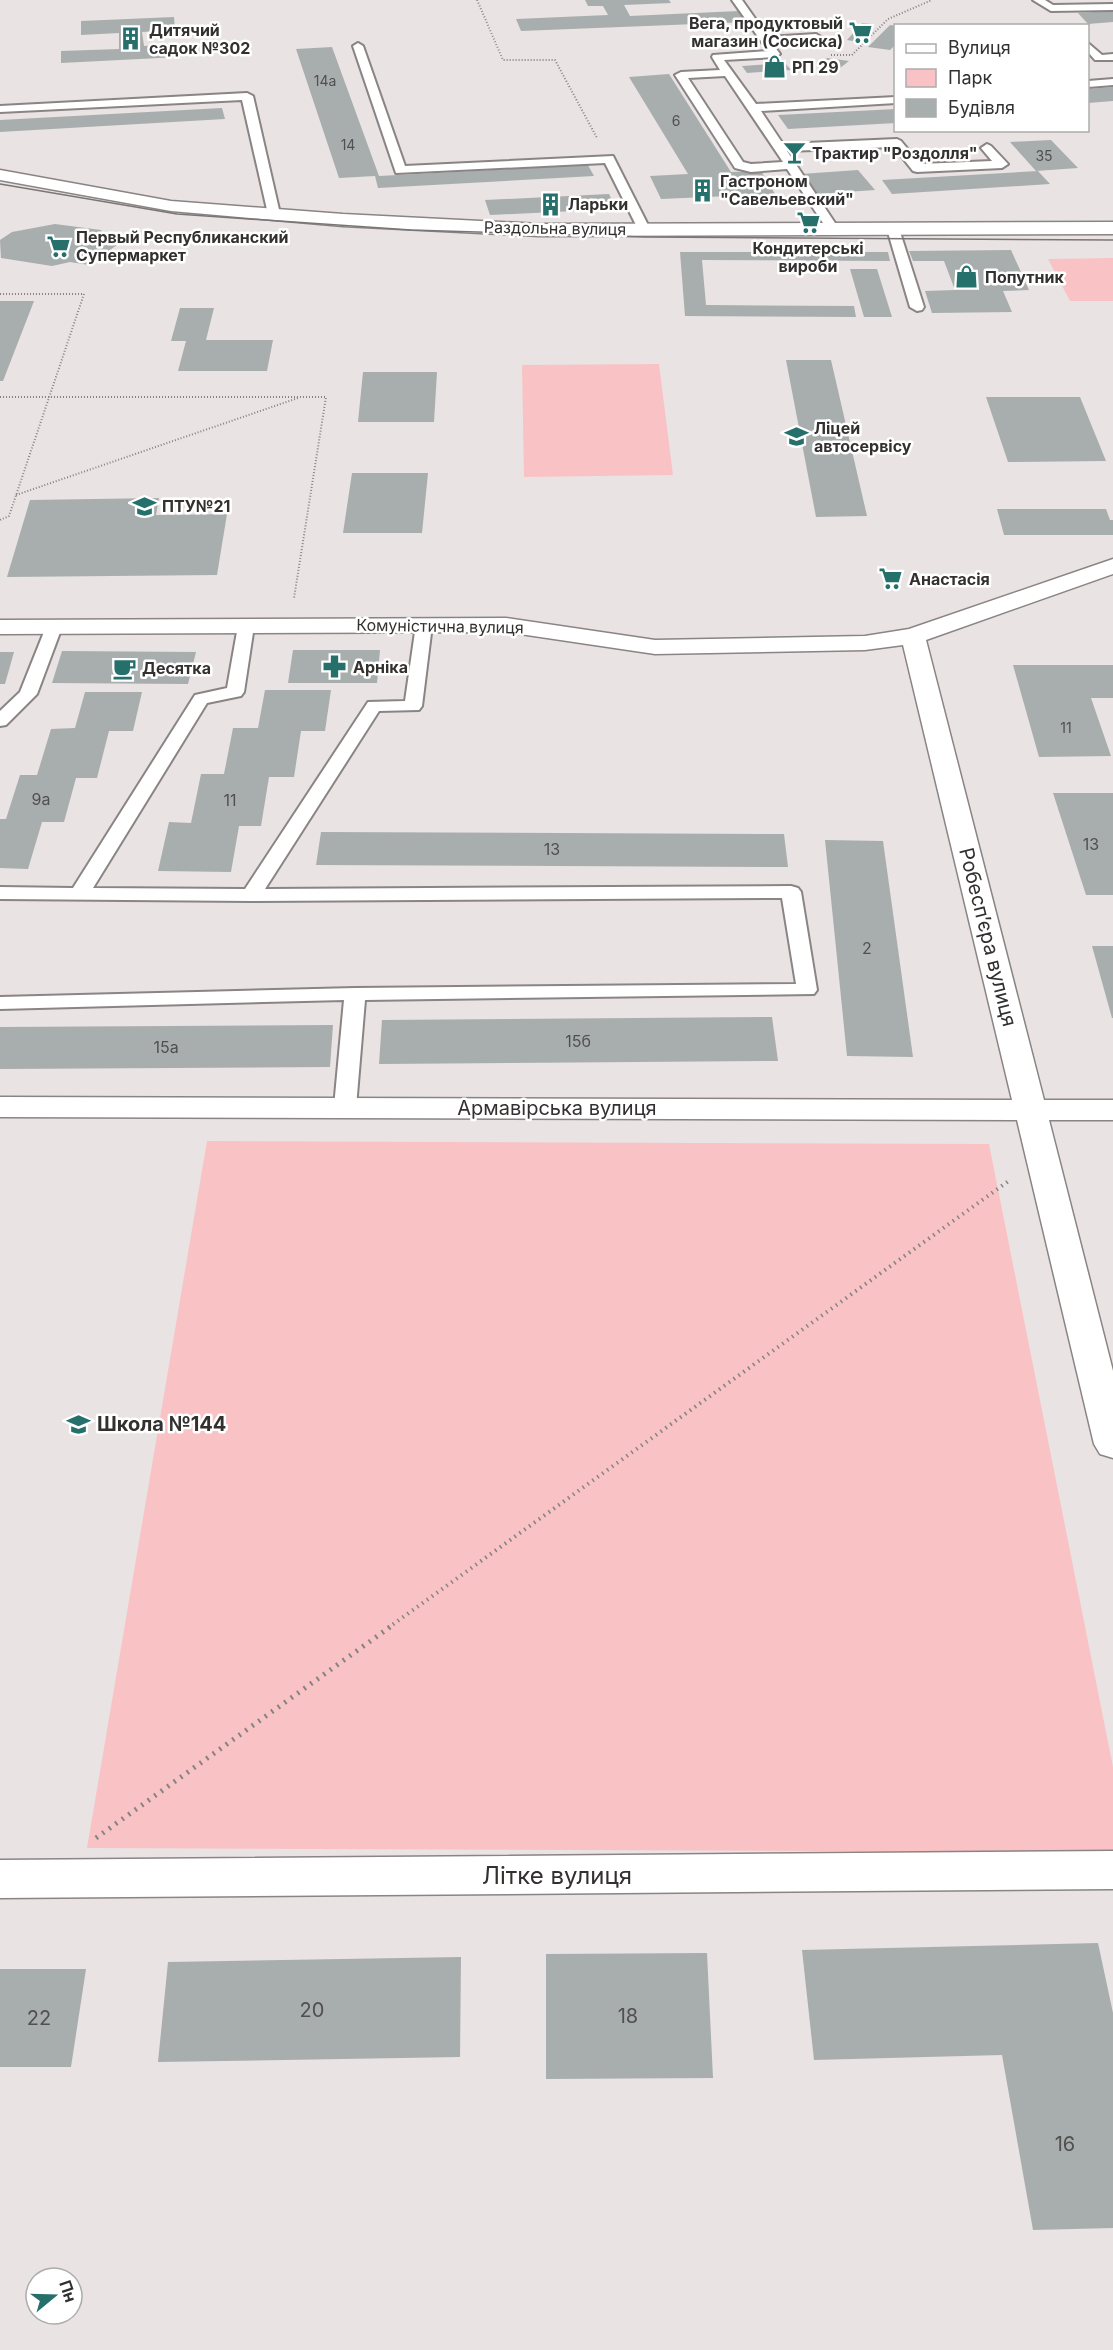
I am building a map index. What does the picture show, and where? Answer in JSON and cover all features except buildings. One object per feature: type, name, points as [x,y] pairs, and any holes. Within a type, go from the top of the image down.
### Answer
[{"type":"street","name":"Раздольна вулиця","points":[[0,176],[171,206],[540,230],[1113,228]]},
{"type":"street","points":[[913,636],[1113,566]]},
{"type":"street","name":"Комуністична вулиця","points":[[0,627],[506,624],[655,647],[864,643],[913,636]]},
{"type":"street","name":"Робесп’єра вулиця","points":[[913,636],[1113,1444]]},
{"type":"street","name":"Армавірська вулиця","points":[[0,1107],[1113,1110]]},
{"type":"street","name":"Літке вулиця","points":[[20,1879],[1113,1870]]},
{"type":"lane","points":[[737,0],[775,54]]},
{"type":"lane","points":[[1038,0],[1051,8],[1062,20]]},
{"type":"lane","points":[[1051,8],[1113,7]]},
{"type":"lane","points":[[765,40],[816,38]]},
{"type":"lane","points":[[358,46],[400,170],[609,159],[644,230]]},
{"type":"lane","points":[[1089,47],[1099,58],[1113,57]]},
{"type":"lane","points":[[775,54],[717,57],[832,229]]},
{"type":"lane","points":[[728,73],[681,75],[739,165],[751,168],[790,165]]},
{"type":"lane","points":[[1089,84],[1113,82]]},
{"type":"lane","points":[[0,109],[247,96],[274,214]]},
{"type":"lane","points":[[753,108],[894,100]]},
{"type":"lane","points":[[779,148],[897,143],[918,168],[1002,164],[987,148]]},
{"type":"lane","points":[[893,229],[917,307]]},
{"type":"lane","points":[[251,895],[374,706],[412,706],[424,625]]},
{"type":"lane","points":[[79,894],[201,699],[235,692],[246,626]]},
{"type":"lane","points":[[0,721],[28,694],[54,627]]},
{"type":"lane","points":[[0,893],[251,895],[791,892],[807,990],[355,994],[0,1003]]},
{"type":"lane","points":[[345,1107],[355,994]]},
{"type":"path","points":[[477,0],[503,60],[555,60],[609,159]]},
{"type":"path","points":[[775,54],[852,55],[888,19],[932,0]]},
{"type":"path","points":[[0,294],[84,294],[9,516],[0,520]]},
{"type":"path","points":[[16,495],[302,397]]},
{"type":"path","points":[[0,398],[326,397],[290,626]]},
{"type":"path","points":[[20,1879],[1043,1157]]},
{"type":"green space","points":[[1113,258],[1113,301],[1070,301],[1048,259]]},
{"type":"green space","points":[[659,364],[673,475],[524,477],[522,365]]},
{"type":"green space","points":[[207,1141],[989,1144],[1113,1767],[1113,1852],[87,1848]]},
{"type":"tram line","points":[[0,184],[177,214],[411,230],[645,237],[1113,240]]},
{"type":"place","name":"Вега, продуктовый магазин (Сосиска)","points":[[861,32]]},
{"type":"place","name":"Дитячий садок №302","points":[[131,39]]},
{"type":"place","name":"РП 29","points":[[774,67]]},
{"type":"place","name":"Трактир \"Роздолля\"","points":[[794,153]]},
{"type":"place","name":"Гастроном \"Савельевский\"","points":[[702,190]]},
{"type":"place","name":"Ларьки","points":[[550,204]]},
{"type":"place","name":"Кондитерські вироби","points":[[808,223]]},
{"type":"place","name":"Первый Республиканский Супермаркет","points":[[58,246]]},
{"type":"place","name":"Попутник","points":[[967,277]]},
{"type":"place","name":"Ліцей автосервісу","points":[[796,437]]},
{"type":"place","name":"ПТУ№21","points":[[144,506]]},
{"type":"place","name":"Анастасія","points":[[891,579]]},
{"type":"place","name":"Арніка","points":[[335,667]]},
{"type":"place","name":"Десятка","points":[[124,668]]},
{"type":"place","name":"Школа №144","points":[[79,1424]]}]
